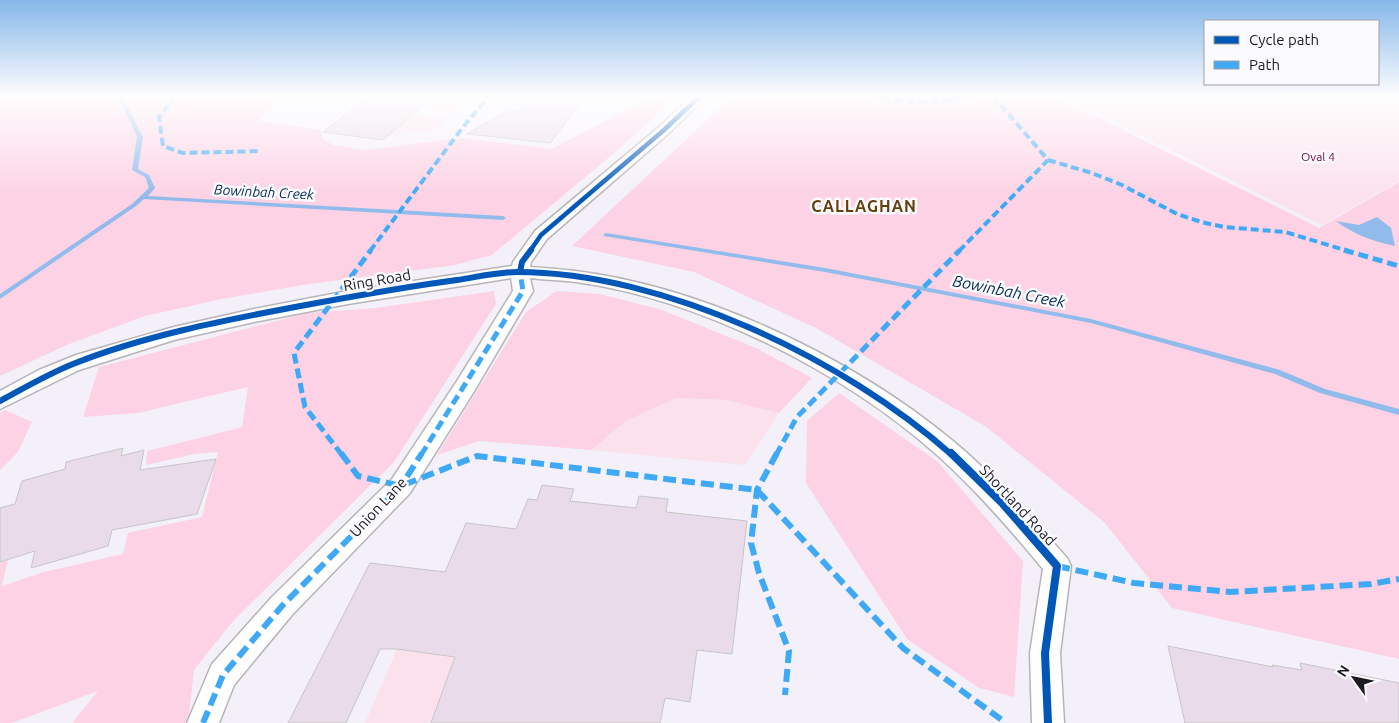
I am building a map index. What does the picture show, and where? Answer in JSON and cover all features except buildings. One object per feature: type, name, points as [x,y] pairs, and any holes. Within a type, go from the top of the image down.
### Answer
[{"type":"street","points":[[520,272],[522,262],[541,235],[664,130]]},
{"type":"street","name":"Ring Road","points":[[0,401],[38,380],[94,356],[190,330],[370,293],[520,272]]},
{"type":"street","name":"Union Lane","points":[[203,723],[223,675],[282,606],[401,486],[465,387],[523,291],[520,272]]},
{"type":"street","name":"Shortland Road","points":[[520,272],[608,283],[661,295],[714,314],[822,364],[887,402],[944,447],[1003,502],[1057,566],[1045,653],[1048,723]]},
{"type":"shaded area","points":[[0,130],[1399,130],[1399,723],[0,723]]},
{"type":"shaded area","points":[[0,130],[319,130],[321,130],[322,138],[333,145],[366,150],[462,138],[552,149],[588,130],[640,130],[492,255],[455,265],[303,285],[222,299],[145,316],[69,344],[0,376]]},
{"type":"shaded area","points":[[697,130],[1122,130],[1319,228],[1399,182],[1399,659],[1172,608],[1105,523],[985,426],[816,328],[694,272],[572,246]]},
{"type":"shaded area","points":[[494,291],[496,304],[394,462],[233,621],[194,670],[188,723],[72,723],[98,691],[12,723],[0,723],[0,563],[8,560],[2,586],[44,572],[123,554],[128,533],[202,517],[218,452],[194,454],[146,465],[147,451],[242,427],[248,387],[138,413],[83,417],[99,367],[307,313],[376,308]]},
{"type":"shaded area","points":[[557,291],[600,294],[662,310],[756,348],[812,378],[779,413],[727,400],[676,398],[626,421],[591,450],[479,441],[437,455],[526,312]]},
{"type":"shaded area","points":[[839,393],[938,462],[1023,561],[1014,697],[979,688],[907,639],[806,483],[807,421]]},
{"type":"shaded area","points":[[5,410],[32,422],[18,452],[0,470],[0,413]]},
{"type":"green space","points":[[395,130],[436,130],[436,130],[388,136]]},
{"type":"green space","name":"Oval 4","points":[[1130,130],[1399,130],[1399,181],[1322,225]]},
{"type":"green space","points":[[676,398],[727,400],[779,413],[745,465],[591,450],[626,421]]},
{"type":"green space","points":[[397,649],[455,658],[431,723],[365,723]]},
{"type":"water","points":[[1377,217],[1391,228],[1395,246],[1364,237],[1336,221],[1359,225]]},
{"type":"waterway","name":"Bowinbah Creek","points":[[136,130],[140,137],[135,170],[147,176],[152,188],[143,197]]},
{"type":"waterway","points":[[0,297],[143,197]]},
{"type":"waterway","name":"Bowinbah Creek","points":[[143,197],[503,218]]},
{"type":"waterway","name":"Bowinbah Creek","points":[[606,235],[825,270],[1091,321],[1277,372],[1323,391],[1399,412]]},
{"type":"marked path","points":[[161,130],[163,146],[183,153],[260,151]]},
{"type":"marked path","points":[[461,130],[294,353],[305,407],[358,476],[401,486],[477,456],[757,490],[903,648],[1006,723]]},
{"type":"marked path","points":[[785,695],[789,651],[759,573],[751,543],[757,490],[797,417],[1048,160],[1022,130]]},
{"type":"marked path","points":[[1048,160],[1092,173],[1122,185],[1177,214],[1201,222],[1224,227],[1285,232],[1399,266]]},
{"type":"marked path","points":[[203,723],[223,675],[282,606],[401,486],[465,387],[523,291],[520,272]]},
{"type":"marked path","points":[[1057,566],[1134,583],[1230,592],[1371,584],[1399,579]]},
{"type":"cycle path","points":[[520,272],[522,262],[541,235],[664,130]]},
{"type":"cycle path","points":[[0,401],[47,376],[83,360],[174,334],[307,305],[509,272],[576,276],[632,288],[689,305],[746,326],[801,353],[853,382],[901,414],[944,447],[974,475],[1044,550],[1057,566],[1045,653],[1048,723]]},
{"type":"district","name":"CALLAGHAN","points":[[864,206]]}]
